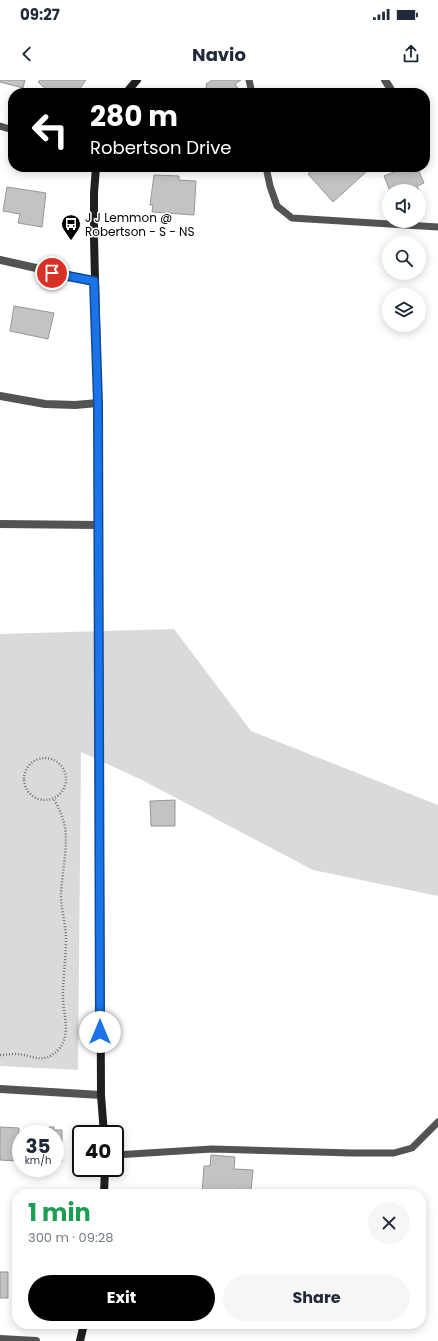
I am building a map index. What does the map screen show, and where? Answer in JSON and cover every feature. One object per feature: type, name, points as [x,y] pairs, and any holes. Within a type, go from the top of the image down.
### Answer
[{"type":"street","points":[[130,88],[137,80]]},
{"type":"street","points":[[96,172],[94,193],[94,281],[98,403],[101,1095],[103,1125]]},
{"type":"street","points":[[0,260],[94,281]]},
{"type":"street","points":[[0,396],[45,404],[75,405],[98,403]]},
{"type":"street","points":[[0,524],[99,525]]},
{"type":"street","points":[[0,1089],[101,1095]]},
{"type":"street","points":[[104,1189],[105,1177]]},
{"type":"street","points":[[80,1341],[83,1329]]},
{"type":"street","points":[[0,1339],[36,1341]]},
{"type":"lane","points":[[267,172],[277,206],[292,218],[438,227]]},
{"type":"lane","points":[[124,1154],[212,1149],[352,1153],[394,1152],[412,1148],[438,1122]]},
{"type":"path","points":[[44,758],[51,759],[58,762],[63,768],[66,774],[64,789],[60,795],[54,799],[46,801],[39,800],[27,791],[24,784],[24,776],[30,763],[44,758]]},
{"type":"path","points":[[0,1055],[16,1054],[42,1059],[57,1050],[63,1043],[66,1034],[63,998],[66,936],[61,896],[66,842],[62,815],[54,799]]},
{"type":"shaded area","points":[[174,629],[251,731],[438,805],[438,896],[313,870],[140,779],[81,752],[78,1070],[0,1066],[0,634]]},
{"type":"building","points":[[0,80],[25,80],[23,88],[0,82]]},
{"type":"building","points":[[40,80],[86,80],[80,88],[45,88],[38,82]]},
{"type":"building","points":[[212,80],[241,80],[235,84],[238,88],[206,88],[207,87],[206,84]]},
{"type":"building","points":[[310,172],[366,172],[333,202],[308,174]]},
{"type":"building","points":[[394,172],[419,172],[424,183],[422,184],[387,184],[384,176]]},
{"type":"building","points":[[154,175],[179,176],[179,180],[196,181],[194,215],[152,212],[153,205],[150,205]]},
{"type":"building","points":[[7,187],[46,193],[42,227],[18,223],[20,214],[3,211]]},
{"type":"building","points":[[14,306],[54,313],[48,339],[10,331]]},
{"type":"building","points":[[175,800],[175,826],[151,826],[150,801]]},
{"type":"building","points":[[0,1127],[12,1128],[12,1161],[0,1160]]},
{"type":"building","points":[[211,1155],[235,1157],[234,1169],[253,1170],[251,1189],[202,1189],[204,1166],[210,1166]]},
{"type":"building","points":[[0,1272],[8,1272],[8,1298],[0,1298]]},
{"type":"place","name":"J J Lemmon @ Robertson - S - NS","points":[[71,241]]},
{"type":"route","points":[[52,273],[94,281],[98,403],[100,1032]]}]
